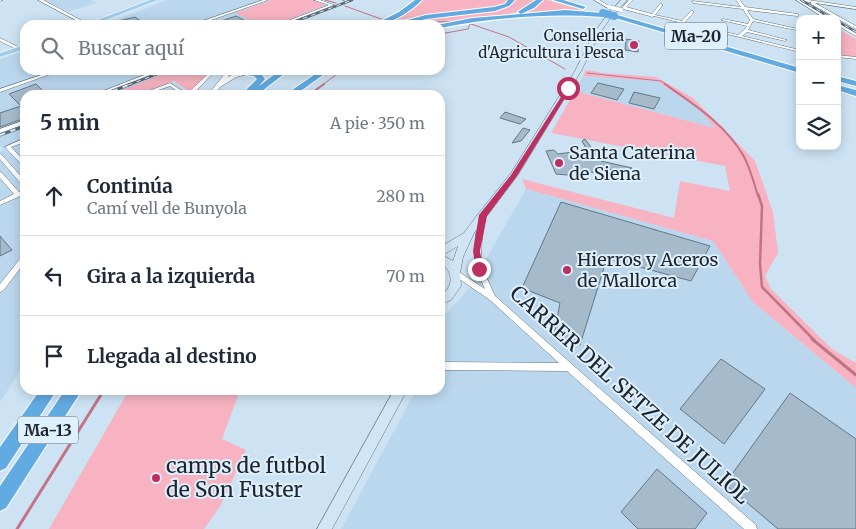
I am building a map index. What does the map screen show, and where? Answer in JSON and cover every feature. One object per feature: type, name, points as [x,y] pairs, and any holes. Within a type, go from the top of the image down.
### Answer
[{"type":"highway","points":[[394,20],[419,0]]},
{"type":"highway","points":[[406,20],[495,9],[508,4],[512,0]]},
{"type":"highway","points":[[556,0],[617,13]]},
{"type":"highway","points":[[568,0],[605,11]]},
{"type":"highway","points":[[580,0],[605,11]]},
{"type":"highway","points":[[445,25],[516,14],[528,10],[539,2]]},
{"type":"highway","points":[[465,21],[565,12],[605,11]]},
{"type":"highway","name":"Ma-20","points":[[617,13],[636,23],[774,62],[796,65]]},
{"type":"highway","name":"Ma-20","points":[[617,13],[774,62]]},
{"type":"highway","points":[[774,62],[796,71]]},
{"type":"highway","points":[[250,90],[261,79],[258,75]]},
{"type":"highway","points":[[259,90],[278,75]]},
{"type":"highway","points":[[296,90],[319,75]]},
{"type":"highway","points":[[841,75],[856,79]]},
{"type":"highway","points":[[841,79],[856,84]]},
{"type":"highway","points":[[841,83],[856,88]]},
{"type":"highway","points":[[841,88],[856,93]]},
{"type":"highway","name":"Ma-13","points":[[0,462],[46,395]]},
{"type":"highway","name":"Ma-13","points":[[0,502],[71,395]]},
{"type":"main road","points":[[445,297],[455,288],[458,259],[467,236],[513,176],[578,71],[585,53],[604,22],[624,0]]},
{"type":"main road","points":[[102,20],[153,1]]},
{"type":"main road","points":[[0,56],[20,49]]},
{"type":"main road","points":[[445,249],[467,236]]},
{"type":"main road","points":[[445,261],[452,265],[456,273]]},
{"type":"main road","points":[[324,529],[398,395]]},
{"type":"street","points":[[40,0],[82,20]]},
{"type":"street","points":[[208,20],[266,0]]},
{"type":"street","points":[[292,20],[332,5],[316,0]]},
{"type":"street","points":[[617,13],[631,0]]},
{"type":"street","points":[[738,0],[752,20],[796,29]]},
{"type":"street","points":[[798,0],[856,7]]},
{"type":"street","points":[[798,0],[822,15]]},
{"type":"street","points":[[804,0],[856,7]]},
{"type":"street","points":[[597,1],[605,11],[617,13],[635,12],[796,50]]},
{"type":"street","points":[[694,3],[798,15]]},
{"type":"street","points":[[817,3],[856,28]]},
{"type":"street","points":[[652,16],[661,5]]},
{"type":"street","points":[[682,23],[692,12]]},
{"type":"street","points":[[723,20],[748,25]]},
{"type":"street","points":[[738,36],[746,31],[752,20]]},
{"type":"street","points":[[841,26],[856,35]]},
{"type":"street","points":[[746,31],[785,40]]},
{"type":"street","points":[[0,39],[20,47]]},
{"type":"street","points":[[841,56],[856,58]]},
{"type":"street","points":[[0,90],[45,75]]},
{"type":"street","points":[[107,90],[143,75]]},
{"type":"street","points":[[194,90],[211,75]]},
{"type":"street","points":[[215,90],[226,75]]},
{"type":"street","points":[[218,86],[230,78],[243,75]]},
{"type":"street","points":[[154,90],[170,84],[180,90]]},
{"type":"street","points":[[0,131],[20,124]]},
{"type":"street","points":[[20,142],[8,147],[20,160]]},
{"type":"street","points":[[0,156],[20,180]]},
{"type":"street","points":[[0,174],[18,195],[0,203]]},
{"type":"street","points":[[483,215],[476,251],[477,262],[482,279],[493,298]]},
{"type":"street","points":[[0,289],[20,263]]},
{"type":"street","name":"CARRER DEL SETZE DE JULIOL","points":[[456,273],[493,298],[568,367],[752,529]]},
{"type":"street","points":[[445,366],[568,367]]},
{"type":"shaded area","points":[[44,0],[91,0],[96,3],[68,12]]},
{"type":"shaded area","points":[[168,0],[320,0],[336,5],[296,20],[115,20]]},
{"type":"shaded area","points":[[272,0],[312,0],[326,5],[288,20],[250,20],[235,13]]},
{"type":"shaded area","points":[[422,0],[508,0],[502,5],[489,8],[406,19],[392,19]]},
{"type":"shaded area","points":[[514,0],[537,0],[519,11],[508,14],[457,21],[421,20],[498,9],[509,6]]},
{"type":"shaded area","points":[[543,0],[586,11],[524,13],[537,7]]},
{"type":"shaded area","points":[[841,30],[856,39],[856,57],[841,55]]},
{"type":"shaded area","points":[[20,53],[20,75],[163,75],[184,90],[20,90],[20,371],[0,402],[0,152],[4,150],[0,145],[0,59]]},
{"type":"shaded area","points":[[586,70],[656,77],[693,98],[755,161],[773,212],[778,253],[765,276],[771,289],[832,349],[856,362],[856,388],[753,302],[713,241],[526,189],[522,179],[674,218],[680,181],[730,191],[725,166],[551,133],[575,91],[715,128],[700,110],[657,81],[583,76]]},
{"type":"shaded area","points":[[161,75],[207,75],[192,90],[187,90],[174,81],[150,90],[122,90]]},
{"type":"shaded area","points":[[583,76],[657,81],[700,110],[716,128],[575,91]]},
{"type":"shaded area","points":[[526,189],[713,241],[753,302],[856,388],[856,529],[341,529],[413,395],[445,395],[445,315],[470,287]]},
{"type":"shaded area","name":"camps de futbol de Son Fuster","points":[[126,395],[238,395],[222,439],[246,450],[221,505],[204,529],[49,529]]},
{"type":"building","points":[[236,16],[244,20],[224,20]]},
{"type":"building","points":[[135,17],[139,20],[123,20]]},
{"type":"building","name":"Conselleria d'Agricultura i Pesca","points":[[626,39],[639,41],[638,52],[625,50]]},
{"type":"building","points":[[598,83],[624,89],[617,100],[591,93]]},
{"type":"building","points":[[36,84],[42,90],[20,90],[20,105],[9,94]]},
{"type":"building","points":[[634,92],[660,98],[654,109],[629,103]]},
{"type":"building","points":[[20,106],[20,120],[0,127],[0,113]]},
{"type":"building","points":[[505,112],[526,119],[520,124],[500,118]]},
{"type":"building","points":[[523,128],[530,130],[521,141],[512,143]]},
{"type":"building","points":[[585,139],[601,161],[632,168],[624,172],[608,169],[607,176],[591,172],[576,174],[574,172],[567,175],[556,174],[546,151],[554,150],[558,154],[587,150],[582,141]]},
{"type":"building","name":"Hierros y Aceros de Mallorca","points":[[561,202],[710,246],[691,281],[607,258],[580,345],[554,335],[560,303],[522,288]]},
{"type":"building","points":[[0,236],[12,250],[0,256]]},
{"type":"building","points":[[721,359],[765,389],[724,444],[680,409]]},
{"type":"building","points":[[790,393],[856,439],[856,529],[778,529],[725,484]]},
{"type":"building","points":[[657,469],[707,513],[695,529],[638,529],[621,512]]},
{"type":"waterway","points":[[325,0],[336,3]]},
{"type":"waterway","points":[[345,6],[381,19],[394,20]]},
{"type":"waterway","points":[[445,22],[455,22]]},
{"type":"waterway","points":[[468,23],[509,37],[565,69]]},
{"type":"waterway","points":[[445,33],[468,29],[470,24]]},
{"type":"waterway","points":[[587,73],[661,81],[667,85]]},
{"type":"waterway","points":[[322,85],[336,75]]},
{"type":"waterway","points":[[316,90],[324,84]]},
{"type":"waterway","points":[[665,84],[708,115],[736,144],[752,175],[758,196]]},
{"type":"waterway","points":[[758,194],[762,206],[760,264],[762,287],[814,340]]},
{"type":"waterway","points":[[812,339],[856,375]]},
{"type":"waterway","points":[[17,529],[101,395]]},
{"type":"railway","points":[[299,20],[352,0]]},
{"type":"railway","points":[[801,0],[826,15]]},
{"type":"railway","points":[[841,23],[856,32]]},
{"type":"railway","points":[[128,85],[155,75]]},
{"type":"railway","points":[[115,90],[131,84]]},
{"type":"railway","points":[[0,135],[20,128]]},
{"type":"place","name":"Conselleria d'Agricultura i Pesca","points":[[634,45]]},
{"type":"place","name":"Santa Caterina de Siena","points":[[559,163]]},
{"type":"place","name":"Hierros y Aceros de Mallorca","points":[[567,270]]},
{"type":"place","name":"camps de futbol de Son Fuster","points":[[156,478]]},
{"type":"route","points":[[479,269],[476,251],[483,215],[513,176],[568,88]]}]
